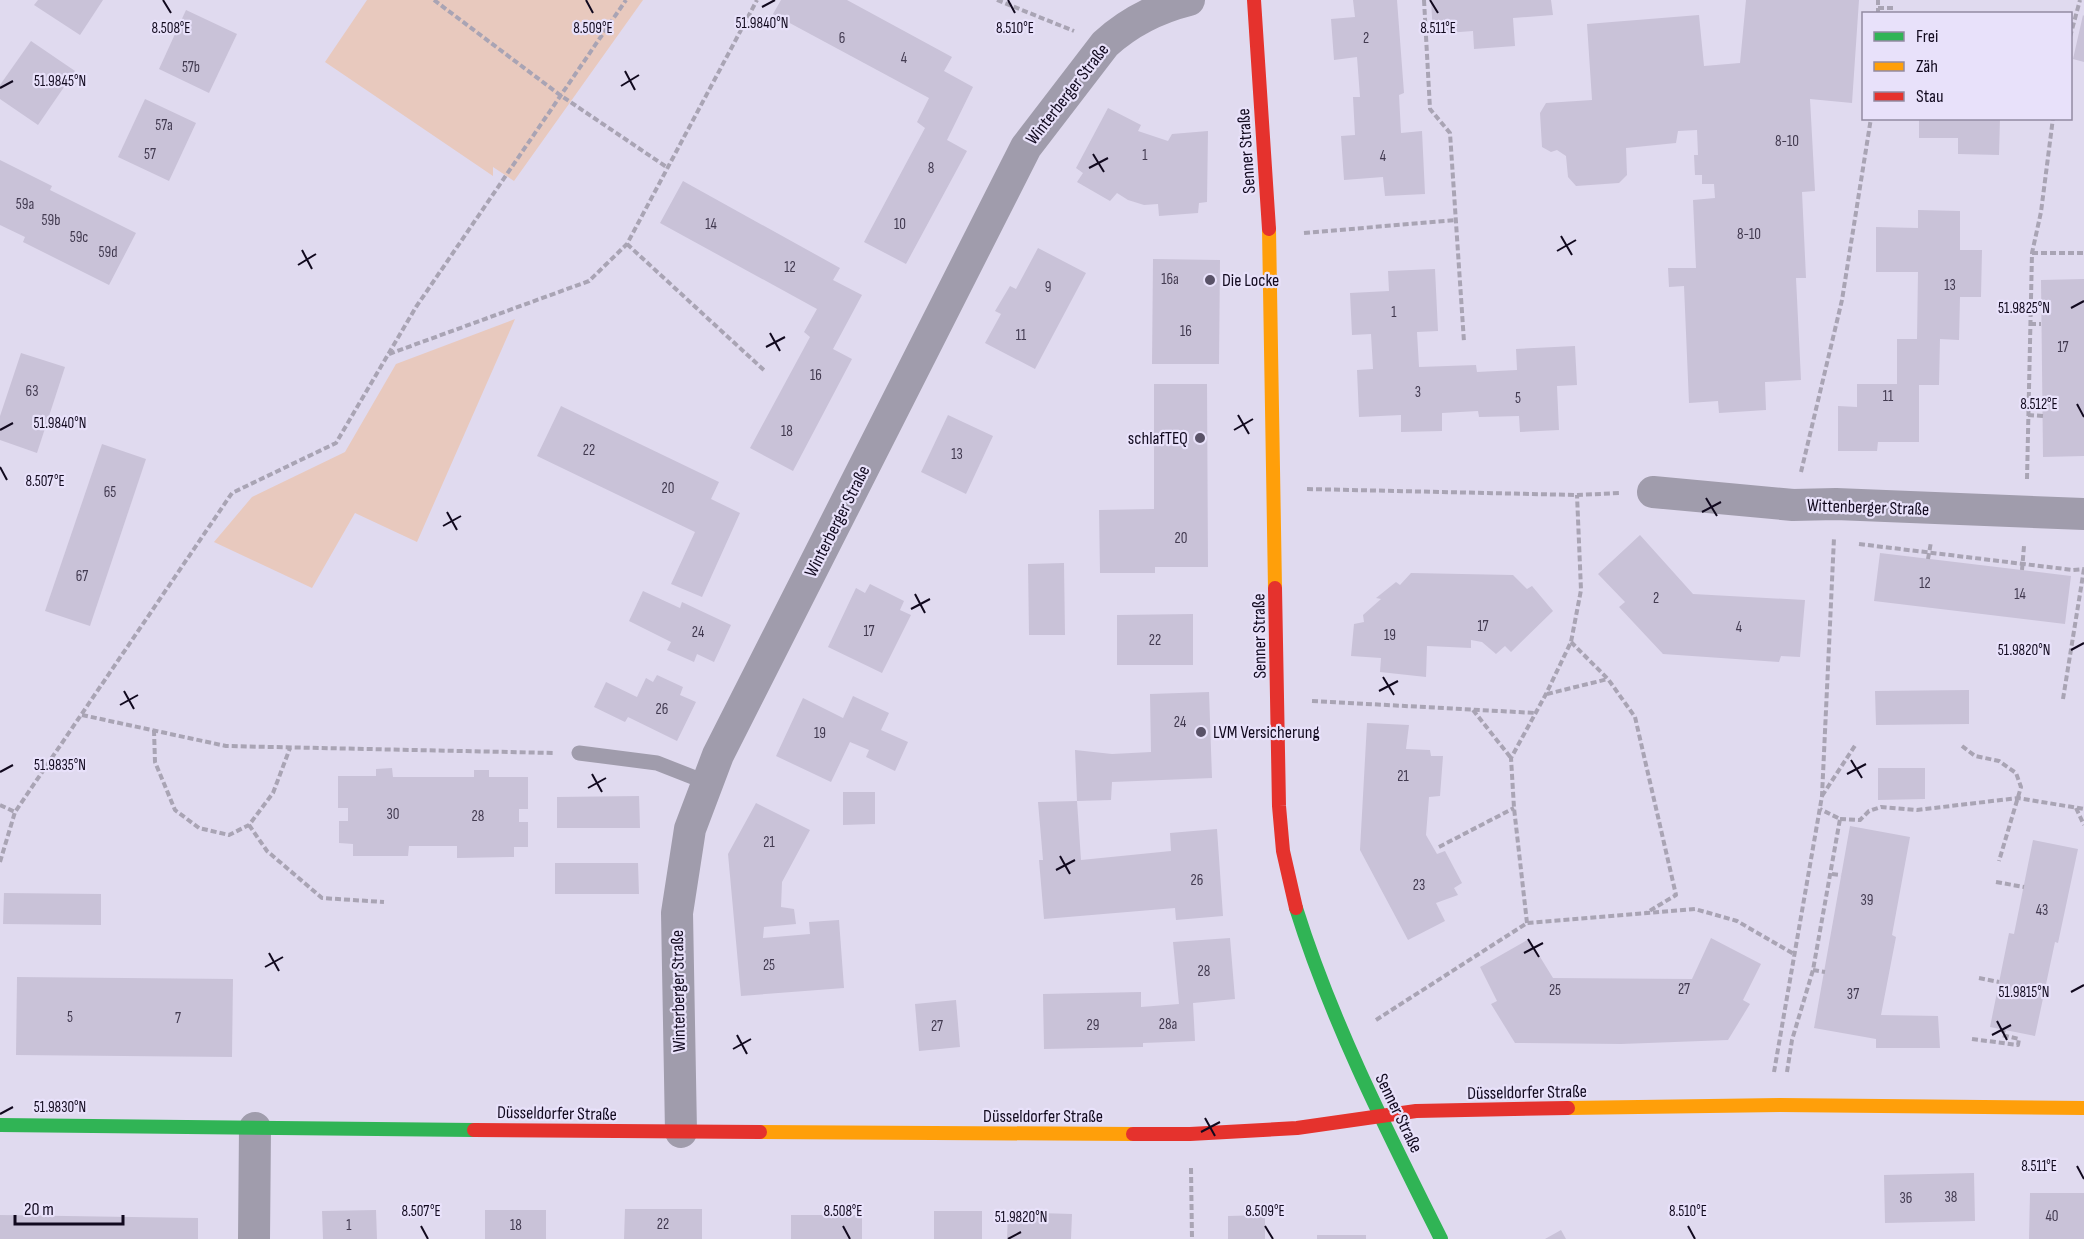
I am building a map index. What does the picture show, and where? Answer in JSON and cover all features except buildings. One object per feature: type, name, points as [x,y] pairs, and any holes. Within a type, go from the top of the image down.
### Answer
[{"type":"street","name":"Winterberger Straße","points":[[681,1132],[677,913],[690,829],[724,745],[1026,147],[1105,44],[1120,30],[1164,6],[1189,0]]},
{"type":"street","name":"Senner Straße","points":[[1254,0],[1269,234],[1279,806],[1283,851],[1314,961],[1344,1036],[1379,1115],[1441,1239]]},
{"type":"street","name":"Wittenberger Straße","points":[[1653,492],[1794,505],[1836,504],[2084,514]]},
{"type":"street","name":"Düsseldorfer Straße","points":[[0,1125],[681,1132],[1190,1134],[1297,1128],[1379,1115],[1416,1112],[1768,1105],[2084,1108]]},
{"type":"street","points":[[254,1239],[255,1128]]},
{"type":"lane","points":[[579,753],[657,764],[708,783]]},
{"type":"path","points":[[434,0],[560,95],[668,168]]},
{"type":"path","points":[[0,862],[15,812],[232,493],[336,443],[416,307],[626,0]]},
{"type":"path","points":[[388,355],[589,281],[627,244],[757,0]]},
{"type":"path","points":[[997,0],[1105,44]]},
{"type":"path","points":[[1424,0],[1430,109],[1450,133],[1464,342]]},
{"type":"path","points":[[1878,0],[1878,11],[1893,8]]},
{"type":"path","points":[[2072,30],[2080,0]]},
{"type":"path","points":[[1794,505],[1842,300],[1871,120]]},
{"type":"path","points":[[2026,512],[2032,253],[2041,212],[2053,120]]},
{"type":"path","points":[[1294,234],[1456,220]]},
{"type":"path","points":[[627,244],[766,372]]},
{"type":"path","points":[[2032,253],[2084,253]]},
{"type":"path","points":[[2030,324],[2042,324]]},
{"type":"path","points":[[2028,415],[2043,416]]},
{"type":"path","points":[[1303,489],[1577,495],[1653,492]]},
{"type":"path","points":[[1527,923],[1514,808],[1511,758],[1571,642],[1581,590],[1577,495]]},
{"type":"path","points":[[1777,1054],[1822,796],[1836,504]]},
{"type":"path","points":[[1859,544],[2073,570],[2084,569],[2063,699]]},
{"type":"path","points":[[1571,642],[1608,679],[1635,717],[1676,895],[1643,915]]},
{"type":"path","points":[[1546,694],[1608,679]]},
{"type":"path","points":[[1306,701],[1536,713]]},
{"type":"path","points":[[1473,710],[1511,758]]},
{"type":"path","points":[[82,715],[226,746],[579,753]]},
{"type":"path","points":[[154,730],[155,762],[175,810],[199,828],[229,835],[249,825],[273,793],[290,748]]},
{"type":"path","points":[[1822,796],[1856,744]]},
{"type":"path","points":[[1962,746],[1976,756],[1999,761],[2016,773],[2021,787],[2000,861]]},
{"type":"path","points":[[1820,809],[1840,819],[1860,820],[1869,811],[1881,807],[1917,810],[2018,798],[2084,809]]},
{"type":"path","points":[[0,805],[15,812]]},
{"type":"path","points":[[2076,807],[2084,825]]},
{"type":"path","points":[[1439,847],[1514,808]]},
{"type":"path","points":[[1790,1056],[1792,1040],[1812,970],[1832,874],[1840,819]]},
{"type":"path","points":[[249,825],[267,851],[322,898],[384,902]]},
{"type":"path","points":[[1832,874],[1840,875]]},
{"type":"path","points":[[1996,882],[2024,887]]},
{"type":"path","points":[[1373,1022],[1527,923],[1695,909],[1737,921],[1794,954]]},
{"type":"path","points":[[1812,970],[1825,972]]},
{"type":"path","points":[[1979,978],[1999,982]]},
{"type":"path","points":[[1972,1040],[2018,1045],[2019,1039],[2002,1035],[2004,1030]]},
{"type":"path","points":[[1190,1134],[1192,1239]]},
{"type":"shaded area","points":[[367,0],[643,0],[514,181],[493,167],[493,176],[325,62]]},
{"type":"shaded area","points":[[515,319],[417,542],[355,513],[312,588],[214,542],[252,497],[345,452],[396,364]]},
{"type":"traffic: fast","points":[[1296,908],[1343,1035],[1441,1239]]},
{"type":"traffic: fast","points":[[0,1125],[474,1130]]},
{"type":"traffic: slow","points":[[1269,229],[1275,588]]},
{"type":"traffic: slow","points":[[1568,1108],[1780,1105],[2084,1108]]},
{"type":"traffic: slow","points":[[760,1132],[1133,1134]]},
{"type":"traffic: jam","points":[[1254,0],[1269,229]]},
{"type":"traffic: jam","points":[[1275,588],[1279,806],[1283,851],[1296,908]]},
{"type":"traffic: jam","points":[[1133,1134],[1190,1134],[1297,1128],[1416,1111],[1568,1108]]},
{"type":"traffic: jam","points":[[474,1130],[760,1132]]},
{"type":"place","name":"Die Locke","points":[[1210,280]]},
{"type":"place","name":"schlafTEQ","points":[[1200,438]]},
{"type":"place","name":"LVM Versicherung","points":[[1201,732]]}]
